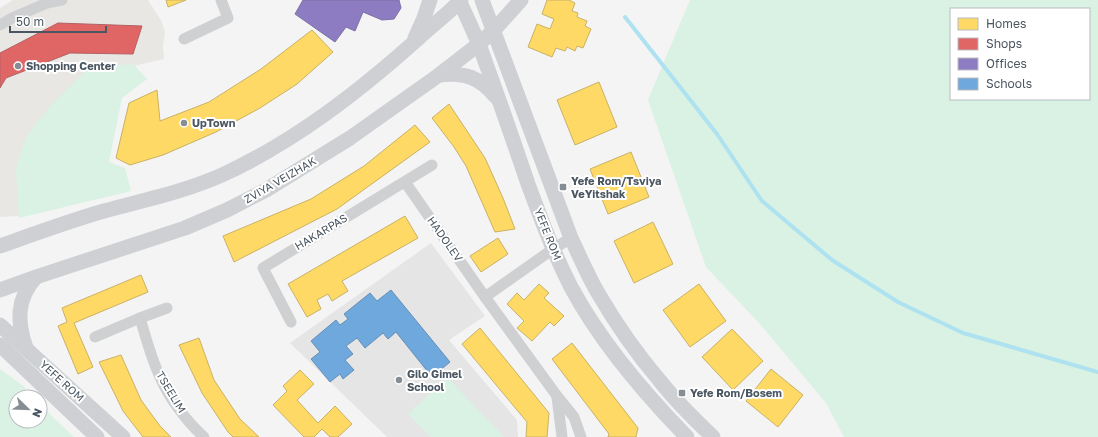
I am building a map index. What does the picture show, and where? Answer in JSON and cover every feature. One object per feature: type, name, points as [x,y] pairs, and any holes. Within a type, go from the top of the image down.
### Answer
[{"type":"street","points":[[0,25],[12,18],[47,3],[62,0]]},
{"type":"street","points":[[184,39],[228,18],[221,0]]},
{"type":"street","points":[[413,43],[430,0]]},
{"type":"street","name":"YEFE ROM","points":[[482,0],[571,238],[597,292],[630,342],[660,382],[709,433]]},
{"type":"street","name":"ZVIYA VEIZHAK","points":[[0,290],[185,228],[234,207],[266,190],[350,138],[439,75],[479,44],[521,0]]},
{"type":"street","points":[[0,246],[80,218],[186,189],[222,175],[254,159],[301,131],[351,94],[398,56],[460,1]]},
{"type":"street","name":"YEFE ROM","points":[[460,1],[479,44],[553,249],[571,286],[583,307],[623,366],[685,436]]},
{"type":"street","points":[[439,75],[455,74],[471,77],[488,88],[498,99]]},
{"type":"street","name":"HAKARPAS","points":[[291,322],[263,268],[432,165]]},
{"type":"street","name":"HADOLEV","points":[[405,182],[485,297],[574,417],[581,437]]},
{"type":"street","points":[[485,297],[571,238]]},
{"type":"street","points":[[26,349],[20,324],[20,312],[24,294],[30,283],[36,277]]},
{"type":"street","points":[[95,337],[166,308]]},
{"type":"street","name":"TSEELIM","points":[[140,318],[160,378],[170,396],[204,437]]},
{"type":"street","name":"YEFE ROM","points":[[0,325],[123,437]]},
{"type":"street","name":"YEFE ROM","points":[[1,346],[97,437]]},
{"type":"street","name":"HADOLEV","points":[[557,396],[562,437]]},
{"type":"street","points":[[685,436],[709,433]]},
{"type":"shaded area","points":[[13,0],[148,0],[162,22],[165,33],[163,46],[164,59],[129,67],[20,216],[0,217],[0,8]]},
{"type":"shaded area","points":[[431,243],[485,316],[449,340],[517,420],[518,437],[387,437],[290,343]]},
{"type":"green space","points":[[690,0],[1098,0],[1098,437],[844,437],[826,403],[760,324],[706,267],[648,100]]},
{"type":"green space","points":[[133,64],[147,79],[122,98],[109,162],[125,168],[131,191],[19,218],[16,169],[26,137],[50,106],[89,68]]},
{"type":"green space","points":[[0,369],[25,387],[25,389],[8,389],[8,429],[48,429],[48,413],[74,437],[0,437]]},
{"type":"green space","points":[[447,377],[504,437],[431,437],[408,414]]},
{"type":"building: Homes","points":[[166,0],[186,0],[168,7]]},
{"type":"building: Homes","points":[[547,0],[569,0],[575,3],[572,11],[578,13],[577,17],[587,21],[585,26],[591,29],[583,48],[577,46],[575,51],[567,47],[565,51],[556,48],[552,57],[528,47],[537,24],[550,29],[554,19],[542,14]]},
{"type":"building: Homes","points":[[312,30],[333,52],[297,84],[260,108],[216,132],[163,155],[130,165],[116,158],[129,103],[157,90],[160,121],[209,102],[261,69]]},
{"type":"building: Homes","points":[[599,82],[617,127],[575,145],[557,100]]},
{"type":"building: Homes","points":[[449,104],[485,158],[515,229],[495,232],[466,166],[432,118]]},
{"type":"building: Homes","points":[[415,125],[430,142],[337,209],[234,262],[223,236],[311,199],[364,166]]},
{"type":"building: Homes","points":[[631,152],[649,197],[608,214],[590,169]]},
{"type":"building: Homes","points":[[405,216],[418,238],[342,281],[348,291],[332,301],[328,294],[317,300],[321,309],[307,317],[288,284]]},
{"type":"building: Homes","points":[[653,222],[673,264],[634,283],[614,241]]},
{"type":"building: Homes","points":[[498,238],[508,254],[481,272],[470,256]]},
{"type":"building: Homes","points":[[141,275],[148,292],[74,323],[93,367],[78,374],[58,326],[67,322],[62,308]]},
{"type":"building: Homes","points":[[539,284],[549,293],[544,298],[564,316],[554,326],[550,322],[532,341],[517,328],[524,321],[507,304],[517,293],[524,300]]},
{"type":"building: Homes","points":[[699,284],[726,321],[690,347],[663,310]]},
{"type":"building: Homes","points":[[480,328],[549,413],[547,437],[526,437],[527,422],[462,344]]},
{"type":"building: Homes","points":[[732,329],[763,361],[733,390],[702,357]]},
{"type":"building: Homes","points":[[199,338],[214,380],[240,419],[259,437],[233,437],[228,432],[202,393],[179,345]]},
{"type":"building: Homes","points":[[572,343],[638,428],[636,437],[608,437],[609,434],[552,359]]},
{"type":"building: Homes","points":[[121,355],[141,400],[160,426],[171,437],[143,437],[123,411],[99,362]]},
{"type":"building: Homes","points":[[771,369],[803,395],[778,427],[746,401]]},
{"type":"building: Homes","points":[[300,370],[314,384],[297,400],[318,423],[335,406],[352,424],[338,437],[330,437],[322,429],[314,437],[304,437],[273,405],[287,391],[283,386]]},
{"type":"building: Shops","name":"Shopping Center","points":[[58,23],[142,26],[133,54],[70,53],[6,78],[0,88],[0,53]]},
{"type":"building: Offices","points":[[303,0],[399,0],[401,8],[394,19],[382,20],[363,12],[355,31],[346,27],[335,42],[295,14]]},
{"type":"building: Schools","points":[[391,290],[450,362],[432,377],[396,332],[388,339],[383,333],[365,348],[357,338],[346,346],[353,354],[345,360],[354,370],[343,379],[340,374],[330,382],[311,359],[320,352],[311,341],[336,320],[340,325],[348,319],[344,314],[370,293],[377,301]]},
{"type":"waterway","points":[[625,17],[717,134],[762,201],[832,260],[898,302],[963,333],[1098,372]]},
{"type":"place","name":"Shopping Center","points":[[18,66]]},
{"type":"place","name":"UpTown","points":[[184,123]]},
{"type":"place","name":"Yefe Rom/Tsviya VeYitshak","points":[[563,187]]},
{"type":"place","name":"Gilo Gimel School","points":[[399,380]]},
{"type":"place","name":"Yefe Rom/Bosem","points":[[682,393]]}]
